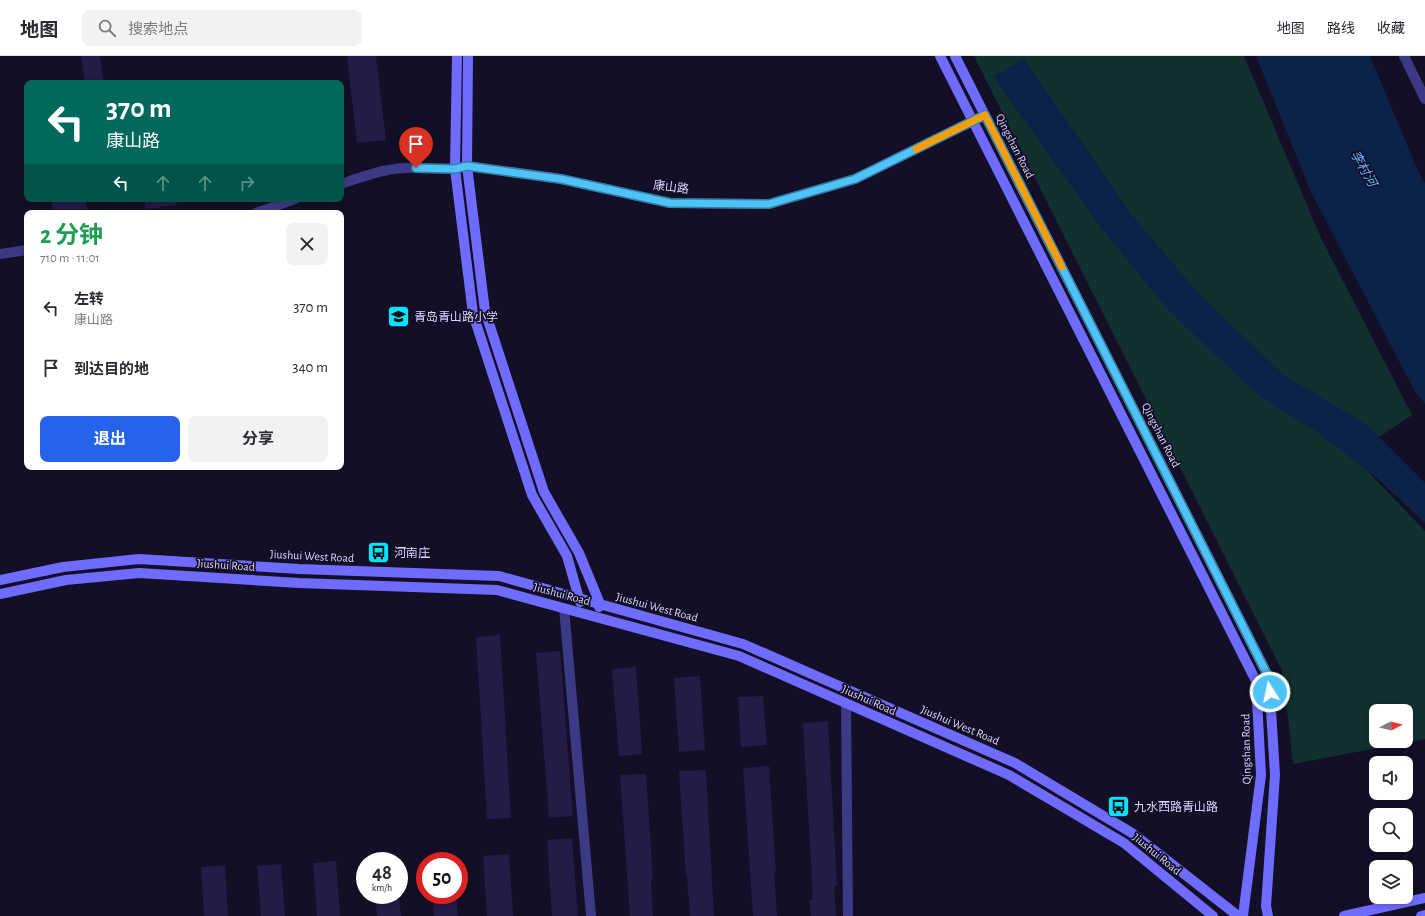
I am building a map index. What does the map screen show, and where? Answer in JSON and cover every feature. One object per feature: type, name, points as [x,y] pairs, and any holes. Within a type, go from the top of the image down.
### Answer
[{"type":"main road","points":[[457,56],[455,169],[473,314],[532,495],[567,556],[580,599],[580,612]]},
{"type":"main road","points":[[468,56],[467,166],[485,311],[544,492],[579,553],[600,604],[597,617]]},
{"type":"main road","name":"Qingshan Road","points":[[940,56],[1256,681],[1262,775],[1243,916]]},
{"type":"main road","name":"Qingshan Road","points":[[955,56],[1269,678],[1275,775],[1266,906],[1268,916]]},
{"type":"main road","name":"Jiushui West Road","points":[[0,580],[63,567],[139,560],[299,569],[499,576],[743,644],[1015,763],[1132,832],[1238,916]]},
{"type":"main road","name":"Jiushui Road","points":[[0,594],[66,580],[139,572],[298,583],[497,590],[580,612],[739,656],[1009,775],[1124,843],[1213,916]]},
{"type":"main road","points":[[1344,916],[1425,898]]},
{"type":"main road","points":[[1421,916],[1425,915]]},
{"type":"street","points":[[1404,56],[1425,99]]},
{"type":"street","name":"康山路","points":[[344,183],[375,173],[403,168],[455,169],[467,166],[561,179],[670,203],[769,204],[855,179],[985,115]]},
{"type":"street","points":[[264,210],[287,202]]},
{"type":"street","points":[[0,254],[24,250]]},
{"type":"street","points":[[564,608],[591,916]]},
{"type":"street","points":[[846,704],[848,916]]},
{"type":"green space","points":[[974,56],[1244,56],[1321,238],[1412,415],[1352,455],[1425,531],[1425,739],[1413,741],[1413,704],[1369,704],[1369,748],[1377,748],[1293,764],[1283,673]]},
{"type":"water","name":"李村河","points":[[1256,56],[1370,56],[1418,171],[1425,183],[1425,404],[1414,390],[1310,190]]},
{"type":"water","points":[[1024,59],[1132,215],[1199,294],[1284,375],[1366,424],[1425,483],[1425,523],[1379,480],[1319,433],[1263,399],[1170,312],[1102,229],[993,76]]},
{"type":"building","points":[[81,56],[100,56],[104,80],[85,80]]},
{"type":"building","points":[[347,56],[376,56],[386,140],[357,143]]},
{"type":"building","points":[[51,202],[86,202],[88,210],[53,210]]},
{"type":"building","points":[[144,202],[176,202],[177,205],[145,209]]},
{"type":"building","points":[[500,635],[511,818],[487,819],[476,637]]},
{"type":"building","points":[[560,651],[573,816],[549,818],[536,653]]},
{"type":"building","points":[[636,667],[642,754],[619,756],[612,669]]},
{"type":"building","points":[[700,676],[705,750],[679,752],[674,678]]},
{"type":"building","points":[[763,696],[767,745],[741,747],[738,697]]},
{"type":"building","points":[[828,721],[837,886],[834,886],[836,916],[811,916],[809,900],[813,899],[803,723]]},
{"type":"building","points":[[769,766],[776,872],[774,872],[777,916],[753,916],[743,768]]},
{"type":"building","points":[[706,770],[714,916],[690,916],[679,771]]},
{"type":"building","points":[[646,774],[653,879],[651,879],[653,916],[630,916],[620,775]]},
{"type":"building","points":[[572,838],[578,916],[552,916],[547,840]]},
{"type":"building","points":[[509,854],[513,916],[487,916],[483,856]]},
{"type":"building","points":[[336,861],[340,916],[317,916],[313,863]]},
{"type":"building","points":[[281,864],[285,916],[261,916],[257,866]]},
{"type":"building","points":[[225,865],[228,916],[204,916],[201,867]]},
{"type":"building","points":[[376,904],[400,904],[401,916],[377,916]]},
{"type":"building","points":[[433,904],[457,904],[458,916],[434,916]]},
{"type":"slow traffic","points":[[916,149],[985,115],[1062,267]]},
{"type":"place","name":"青岛青山路小学","points":[[399,317]]},
{"type":"place","name":"河南庄","points":[[379,553]]},
{"type":"place","name":"九水西路青山路","points":[[1119,807]]},
{"type":"route","points":[[416,168],[455,169],[467,166],[561,179],[670,203],[769,204],[855,179],[985,115],[1269,678],[1270,692]]}]
